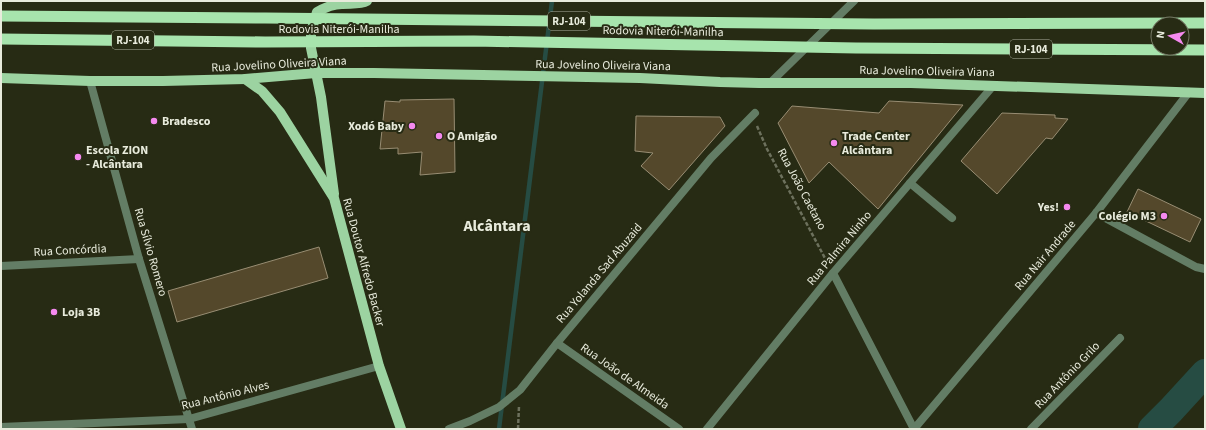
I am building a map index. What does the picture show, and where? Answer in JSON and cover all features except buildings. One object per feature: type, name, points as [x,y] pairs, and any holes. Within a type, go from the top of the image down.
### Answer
[{"type":"highway","name":"Rodovia Niterói-Manilha","points":[[1,16],[874,24],[1205,23]]},
{"type":"highway","name":"Rodovia Niterói-Manilha","points":[[1,38],[265,42],[474,41],[856,48],[1205,50]]},
{"type":"main road","points":[[334,198],[321,97],[311,48],[311,32],[317,12],[324,8],[339,4],[364,3],[367,1]]},
{"type":"main road","name":"Rua Jovelino Oliveira Viana","points":[[1,78],[90,81],[163,81],[244,79],[316,73],[374,73],[640,78],[770,83],[911,83],[1205,93]]},
{"type":"main road","name":"Rua Doutor Alfredo Backer","points":[[244,79],[262,91],[280,112],[334,198],[379,366],[401,429]]},
{"type":"street","points":[[770,83],[854,1]]},
{"type":"street","name":"Rua Sílvio Romero","points":[[90,81],[139,259],[192,429]]},
{"type":"street","name":"Rua Palmira Ninho","points":[[707,429],[833,273],[994,86]]},
{"type":"street","name":"Rua Nair Andrade","points":[[914,429],[1096,213],[1189,92]]},
{"type":"street","name":"Rua Yolanda Sad Abuzaid","points":[[448,429],[470,421],[499,407],[520,390],[557,343],[711,158],[755,113]]},
{"type":"street","points":[[910,183],[952,218]]},
{"type":"street","points":[[1096,213],[1196,266],[1205,269]]},
{"type":"street","name":"Rua Concórdia","points":[[1,266],[139,259]]},
{"type":"street","points":[[833,273],[914,429]]},
{"type":"street","name":"Rua Antônio Grilo","points":[[1031,429],[1120,338]]},
{"type":"street","name":"Rua João de Almeida","points":[[557,343],[679,429]]},
{"type":"street","name":"Rua Antônio Alves","points":[[1,427],[189,419],[379,366]]},
{"type":"path","name":"Rua João Caetano","points":[[755,113],[756,123],[768,149],[833,273]]},
{"type":"path","points":[[518,429],[520,390]]},
{"type":"waterway","points":[[499,429],[552,1]]},
{"type":"waterway","points":[[1152,429],[1205,373]]},
{"type":"place","name":"Bradesco","points":[[154,121]]},
{"type":"place","name":"Xodó Baby","points":[[412,126]]},
{"type":"place","name":"O Amigão","points":[[439,136]]},
{"type":"place","name":"Trade Center Alcântara","points":[[834,143]]},
{"type":"place","name":"Escola ZION - Alcântara","points":[[78,157]]},
{"type":"place","name":"Yes!","points":[[1067,207]]},
{"type":"place","name":"Colégio M3","points":[[1164,216]]},
{"type":"place","name":"Loja 3B","points":[[54,312]]},
{"type":"district","name":"Alcântara","points":[[497,225]]}]
